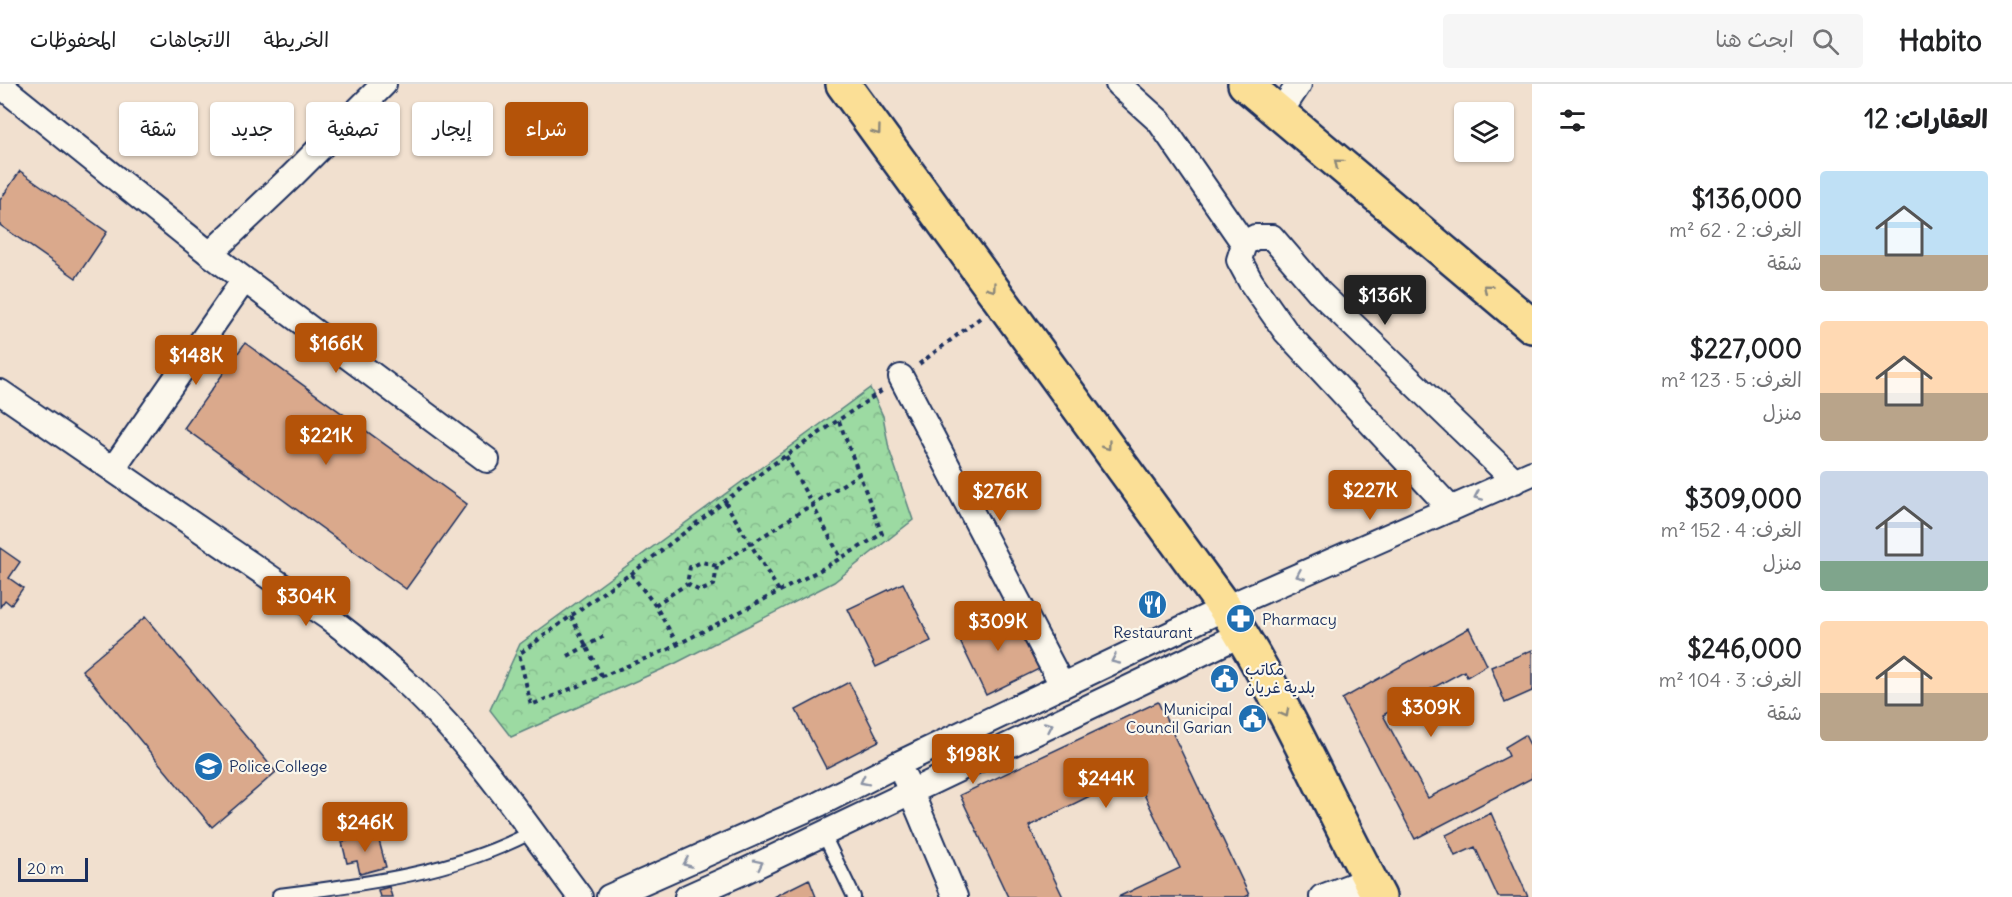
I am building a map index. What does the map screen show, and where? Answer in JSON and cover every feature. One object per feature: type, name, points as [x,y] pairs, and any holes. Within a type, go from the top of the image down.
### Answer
[{"type":"main road","points":[[843,84],[1233,621],[1297,735],[1374,888]]},
{"type":"main road","points":[[1245,84],[1532,326]]},
{"type":"street","points":[[210,254],[384,84]]},
{"type":"street","points":[[1118,84],[1159,121],[1244,244]]},
{"type":"street","points":[[1279,114],[1299,84]]},
{"type":"street","points":[[0,85],[210,254],[487,460]]},
{"type":"street","points":[[687,897],[911,791],[1451,508],[1523,477],[1320,293],[1272,237],[1255,237],[1244,244],[1239,260],[1251,282],[1286,332],[1451,508]]},
{"type":"street","points":[[113,469],[244,280]]},
{"type":"street","points":[[901,377],[1062,685]]},
{"type":"street","points":[[0,392],[329,618],[370,649],[414,690],[458,738],[497,785],[580,897]]},
{"type":"street","points":[[609,897],[819,804],[1062,685],[1233,621]]},
{"type":"street","points":[[898,764],[955,897]]},
{"type":"street","points":[[1322,897],[1374,888]]},
{"type":"lane","points":[[279,895],[389,879],[456,862],[505,846],[532,832]]},
{"type":"lane","points":[[823,833],[854,897]]},
{"type":"path","points":[[839,421],[882,534],[678,645],[531,705],[519,654],[631,574],[786,456],[901,377],[1002,301]]},
{"type":"path","points":[[786,456],[841,558]]},
{"type":"path","points":[[655,605],[687,584],[690,567],[702,562],[717,566],[859,474]]},
{"type":"path","points":[[725,502],[779,591]]},
{"type":"path","points":[[687,584],[700,591],[714,585],[717,566]]},
{"type":"path","points":[[631,574],[655,605],[678,645]]},
{"type":"path","points":[[571,616],[602,676]]},
{"type":"path","points":[[568,656],[606,635]]},
{"type":"green space","points":[[870,388],[883,416],[889,449],[913,520],[834,582],[676,663],[511,737],[490,710],[520,644]]},
{"type":"building","points":[[20,171],[107,232],[76,278],[0,225],[0,200]]},
{"type":"building","points":[[245,343],[467,504],[406,589],[184,428]]},
{"type":"building","points":[[0,548],[20,562],[9,578],[23,588],[11,605],[5,600],[0,607]]},
{"type":"building","points":[[903,583],[931,641],[876,667],[848,609]]},
{"type":"building","points":[[1009,609],[1039,669],[986,695],[957,635]]},
{"type":"building","points":[[145,617],[276,772],[212,827],[82,670]]},
{"type":"building","points":[[1469,628],[1487,665],[1467,677],[1464,671],[1383,715],[1428,798],[1509,756],[1505,747],[1525,735],[1532,749],[1532,778],[1415,839],[1342,699]]},
{"type":"building","points":[[1532,650],[1532,691],[1505,703],[1491,667]]},
{"type":"building","points":[[849,682],[879,741],[826,768],[796,710]]},
{"type":"building","points":[[1158,702],[1249,895],[1245,897],[1118,897],[1180,868],[1134,774],[1029,826],[1063,897],[1008,897],[960,795]]},
{"type":"building","points":[[1491,813],[1528,897],[1498,897],[1475,847],[1455,856],[1446,835]]},
{"type":"building","points":[[377,833],[386,867],[360,874],[357,861],[347,863],[342,842]]},
{"type":"building","points":[[809,879],[816,897],[773,897]]},
{"type":"building","points":[[389,887],[392,897],[380,897],[378,890]]},
{"type":"place","name":"Restaurant","points":[[1153,604]]},
{"type":"place","name":"Pharmacy","points":[[1241,619]]},
{"type":"place","name":"مكاتب بلدية غريان","points":[[1224,678]]},
{"type":"place","name":"Municipal Council Garian","points":[[1253,718]]},
{"type":"place","name":"Police College","points":[[208,766]]}]
